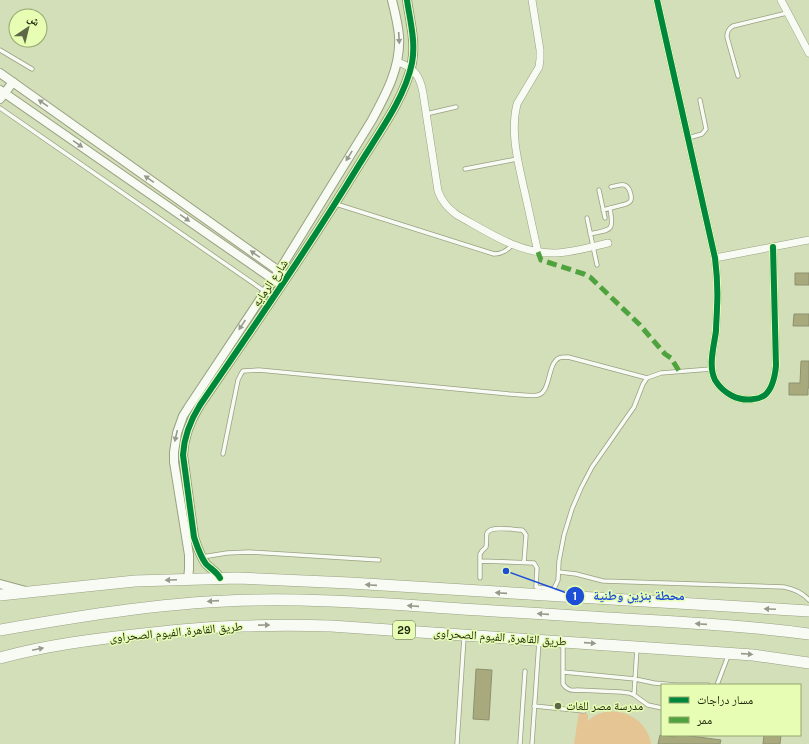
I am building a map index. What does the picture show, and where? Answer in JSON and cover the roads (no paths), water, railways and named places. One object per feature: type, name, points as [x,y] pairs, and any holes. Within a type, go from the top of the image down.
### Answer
[{"type":"main road","points":[[0,595],[135,581],[237,578],[552,592],[809,611]]},
{"type":"main road","name":"29","points":[[0,630],[96,614],[159,606],[225,601],[293,599],[348,601],[624,620],[710,624],[809,634]]},
{"type":"main road","name":"طريق القاهرة, الفيوم الصحراوى","points":[[0,658],[59,644],[87,640],[190,629],[288,625],[464,634],[753,654],[809,663]]},
{"type":"street","name":"شارع الرمايه","points":[[188,579],[189,554],[174,462],[176,434],[183,416],[279,271],[374,115],[387,90],[395,71],[399,44],[399,35],[392,0]]},
{"type":"street","name":"شارع الرمايه","points":[[220,578],[218,574],[208,566],[201,557],[194,537],[183,455],[185,438],[189,425],[335,204],[393,110],[411,69],[413,54],[413,40],[407,0]]},
{"type":"street","points":[[533,0],[540,50],[539,67],[517,104],[514,127],[517,159],[538,252]]},
{"type":"street","points":[[657,0],[715,258],[717,307],[712,368],[719,385],[733,397],[749,400],[765,395],[774,378],[776,366],[774,247]]},
{"type":"street","points":[[781,0],[809,53]]},
{"type":"street","points":[[397,62],[411,69],[419,78],[438,191],[443,202],[456,215],[512,244],[538,252],[565,252],[608,243]]},
{"type":"street","points":[[0,73],[287,277]]},
{"type":"street","points":[[13,82],[2,94],[282,285]]},
{"type":"street","points":[[715,258],[809,240]]},
{"type":"street","points":[[0,584],[29,591]]},
{"type":"lane","points":[[738,76],[727,37],[729,29],[733,26],[787,13]]},
{"type":"lane","points":[[0,50],[32,69]]},
{"type":"lane","points":[[688,138],[702,134],[706,129],[700,100]]},
{"type":"lane","points":[[426,114],[456,107]]},
{"type":"lane","points":[[0,108],[273,297]]},
{"type":"lane","points":[[465,169],[517,159]]},
{"type":"lane","points":[[603,210],[628,203],[631,198],[626,185],[622,184],[611,188]]},
{"type":"lane","points":[[599,190],[605,218]]},
{"type":"lane","points":[[335,204],[494,254],[506,252],[512,244]]},
{"type":"lane","points":[[590,234],[610,228],[612,221],[610,208]]},
{"type":"lane","points":[[587,218],[597,265]]},
{"type":"lane","points":[[223,454],[238,380],[243,371],[259,370],[287,372],[509,394],[538,395],[541,394],[544,389],[554,362],[560,358],[568,357],[647,378],[661,373],[712,368]]},
{"type":"lane","points":[[480,561],[532,562],[536,566],[536,587],[552,592],[558,580],[559,561],[564,535],[581,488],[592,467],[634,407],[647,378]]},
{"type":"lane","points":[[480,578],[480,553],[486,546],[488,532],[491,529],[522,530],[524,532],[526,536],[524,562]]},
{"type":"lane","points":[[201,557],[227,553],[249,552],[379,560]]},
{"type":"lane","points":[[559,572],[604,580],[784,587],[794,589],[809,600]]},
{"type":"lane","points":[[457,744],[464,634]]},
{"type":"lane","points":[[532,744],[539,640]]},
{"type":"lane","points":[[563,641],[563,684],[565,687],[572,691],[621,692],[634,695],[648,705],[661,708]]},
{"type":"lane","points":[[634,695],[637,647]]},
{"type":"lane","points":[[717,684],[729,653]]},
{"type":"lane","points":[[520,744],[525,671]]},
{"type":"lane","points":[[563,672],[635,679],[664,684]]},
{"type":"lane","points":[[534,706],[584,711]]},
{"type":"place","name":"محطة بنزين وطنية","points":[[506,571]]},
{"type":"place","name":"مدرسة مصر للغات","points":[[558,706]]}]
